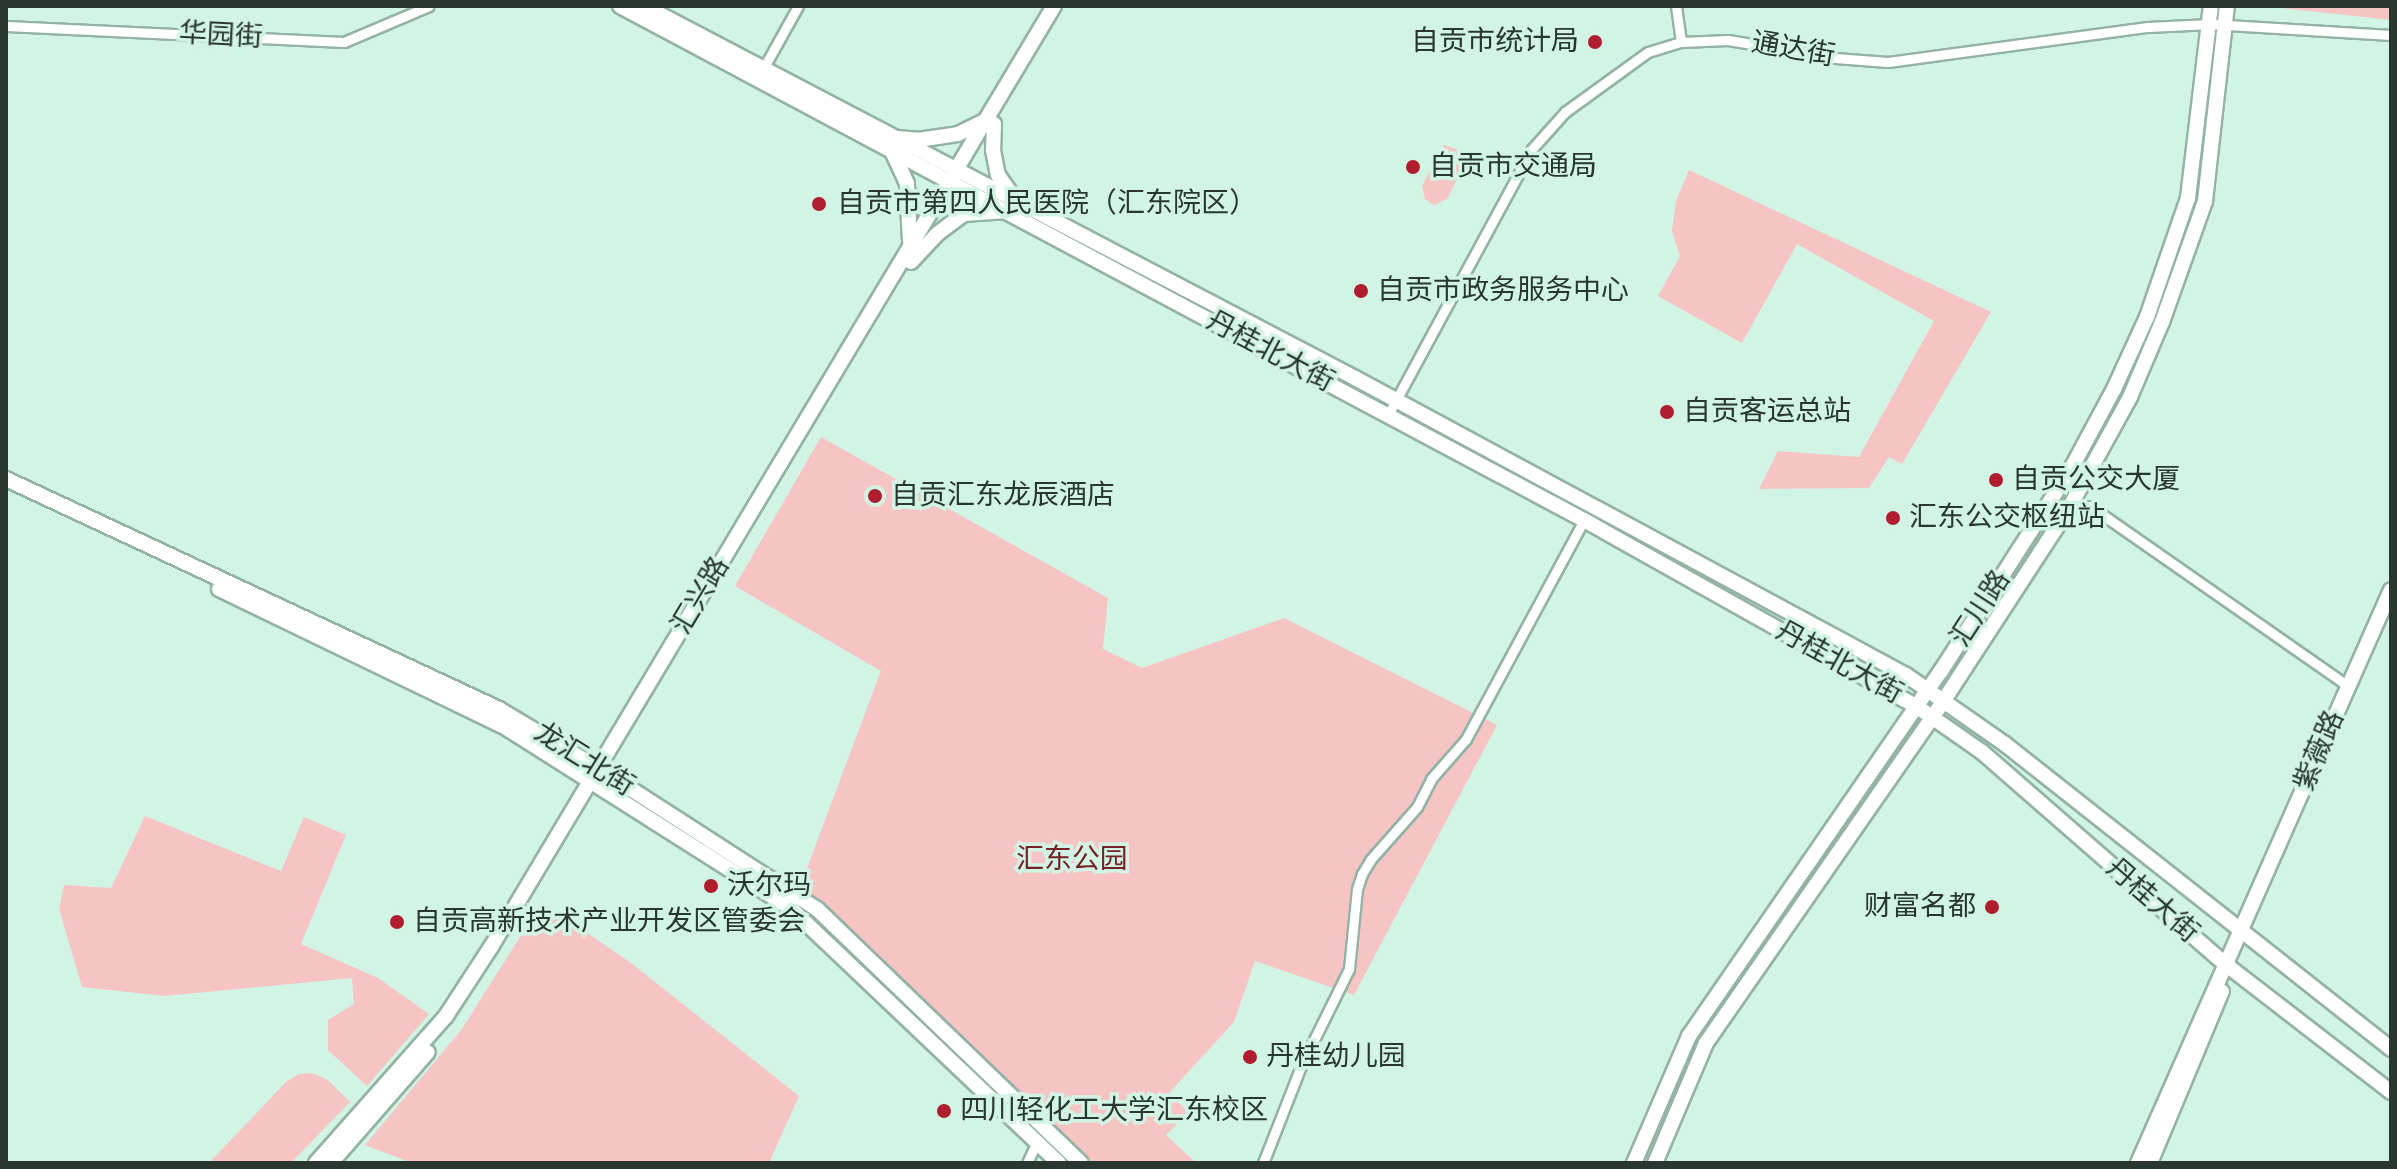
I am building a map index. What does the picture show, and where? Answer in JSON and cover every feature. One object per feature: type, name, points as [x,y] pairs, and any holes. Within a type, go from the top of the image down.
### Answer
[{"type":"main road","name":"丹桂北大街","points":[[620,6],[1396,400],[1928,689],[2389,1046]]},
{"type":"main road","name":"丹桂北大街","points":[[644,6],[763,69],[891,143]]},
{"type":"main road","points":[[331,1163],[453,1022],[957,177],[1054,6]]},
{"type":"main road","points":[[906,261],[912,236],[907,184],[891,143],[958,134],[989,122],[1065,6]]},
{"type":"main road","name":"汇川路","points":[[1634,1163],[1689,1036],[1928,689],[2072,467],[2147,317],[2188,198],[2211,6]]},
{"type":"main road","name":"汇川路","points":[[1655,1163],[1706,1043],[1944,700],[2088,475],[2130,397],[2162,322],[2205,201],[2228,24],[2227,6]]},
{"type":"main road","points":[[906,261],[964,214],[1012,206],[998,175],[989,122]]},
{"type":"main road","name":"丹桂北大街","points":[[1012,206],[1916,706]]},
{"type":"main road","name":"龙汇北街","points":[[6,479],[499,709],[807,920],[1059,1163]]},
{"type":"main road","name":"龙汇北街","points":[[6,488],[470,709],[598,777],[817,909],[1081,1163]]},
{"type":"main road","name":"紫薇路","points":[[2150,1163],[2250,912],[2348,686],[2386,615],[2391,590]]},
{"type":"main road","name":"丹桂大街","points":[[1916,706],[1982,752],[2228,967],[2391,1092]]},
{"type":"main road","points":[[316,1163],[446,1016],[598,777]]},
{"type":"main road","name":"紫薇路","points":[[2138,1163],[2228,967]]},
{"type":"street","name":"华园街","points":[[6,26],[344,42],[429,6]]},
{"type":"street","points":[[763,69],[798,6]]},
{"type":"street","points":[[1676,6],[1681,42]]},
{"type":"street","name":"通达街","points":[[1388,415],[1519,170],[1541,138],[1565,112],[1648,52],[1681,42],[1728,40],[1835,58],[1888,62],[2148,27],[2228,24],[2391,35]]},
{"type":"street","points":[[2090,506],[2348,686]]},
{"type":"street","points":[[1263,1163],[1301,1066],[1346,979],[1353,949],[1357,889],[1362,874],[1371,859],[1417,807],[1431,779],[1466,739],[1584,520]]},
{"type":"street","points":[[1027,1163],[1037,1142]]},
{"type":"green space","points":[[2391,6],[2391,20],[2273,7]]},
{"type":"green space","points":[[1444,145],[1464,152],[1467,160],[1447,199],[1434,205],[1425,199],[1422,186]]},
{"type":"green space","points":[[1689,170],[1991,312],[1902,464],[1889,457],[1869,488],[1759,489],[1778,451],[1859,457],[1934,321],[1797,244],[1742,343],[1658,296],[1680,256],[1672,231],[1676,201]]},
{"type":"green space","name":"汇东公园","points":[[821,437],[1108,598],[1103,649],[1142,668],[1284,618],[1497,725],[1354,995],[1255,961],[1234,1022],[1169,1093],[1188,1112],[1166,1135],[1196,1163],[1093,1163],[851,931],[800,887],[881,671],[735,586]]},
{"type":"green space","points":[[145,816],[281,871],[304,817],[346,835],[301,944],[378,978],[429,1014],[367,1086],[328,1050],[328,1020],[354,1004],[352,978],[165,996],[82,987],[59,909],[64,885],[111,888]]},
{"type":"green space","points":[[542,902],[631,963],[799,1096],[769,1163],[412,1163],[365,1145],[462,1029]]},
{"type":"green space","points":[[312,1073],[328,1080],[350,1102],[291,1163],[209,1163],[287,1081],[299,1074]]},
{"type":"place","name":"自贡市统计局","points":[[1595,42]]},
{"type":"place","name":"自贡市交通局","points":[[1413,167]]},
{"type":"place","name":"自贡市第四人民医院（汇东院区）","points":[[819,204]]},
{"type":"place","name":"自贡市政务服务中心","points":[[1361,291]]},
{"type":"place","name":"自贡客运总站","points":[[1667,412]]},
{"type":"place","name":"自贡公交大厦","points":[[1996,480]]},
{"type":"place","name":"自贡汇东龙辰酒店","points":[[875,496]]},
{"type":"place","name":"汇东公交枢纽站","points":[[1893,518]]},
{"type":"place","name":"沃尔玛","points":[[711,886]]},
{"type":"place","name":"财富名都","points":[[1992,907]]},
{"type":"place","name":"自贡高新技术产业开发区管委会","points":[[397,922]]},
{"type":"place","name":"丹桂幼儿园","points":[[1250,1057]]},
{"type":"place","name":"四川轻化工大学汇东校区","points":[[944,1111]]}]
